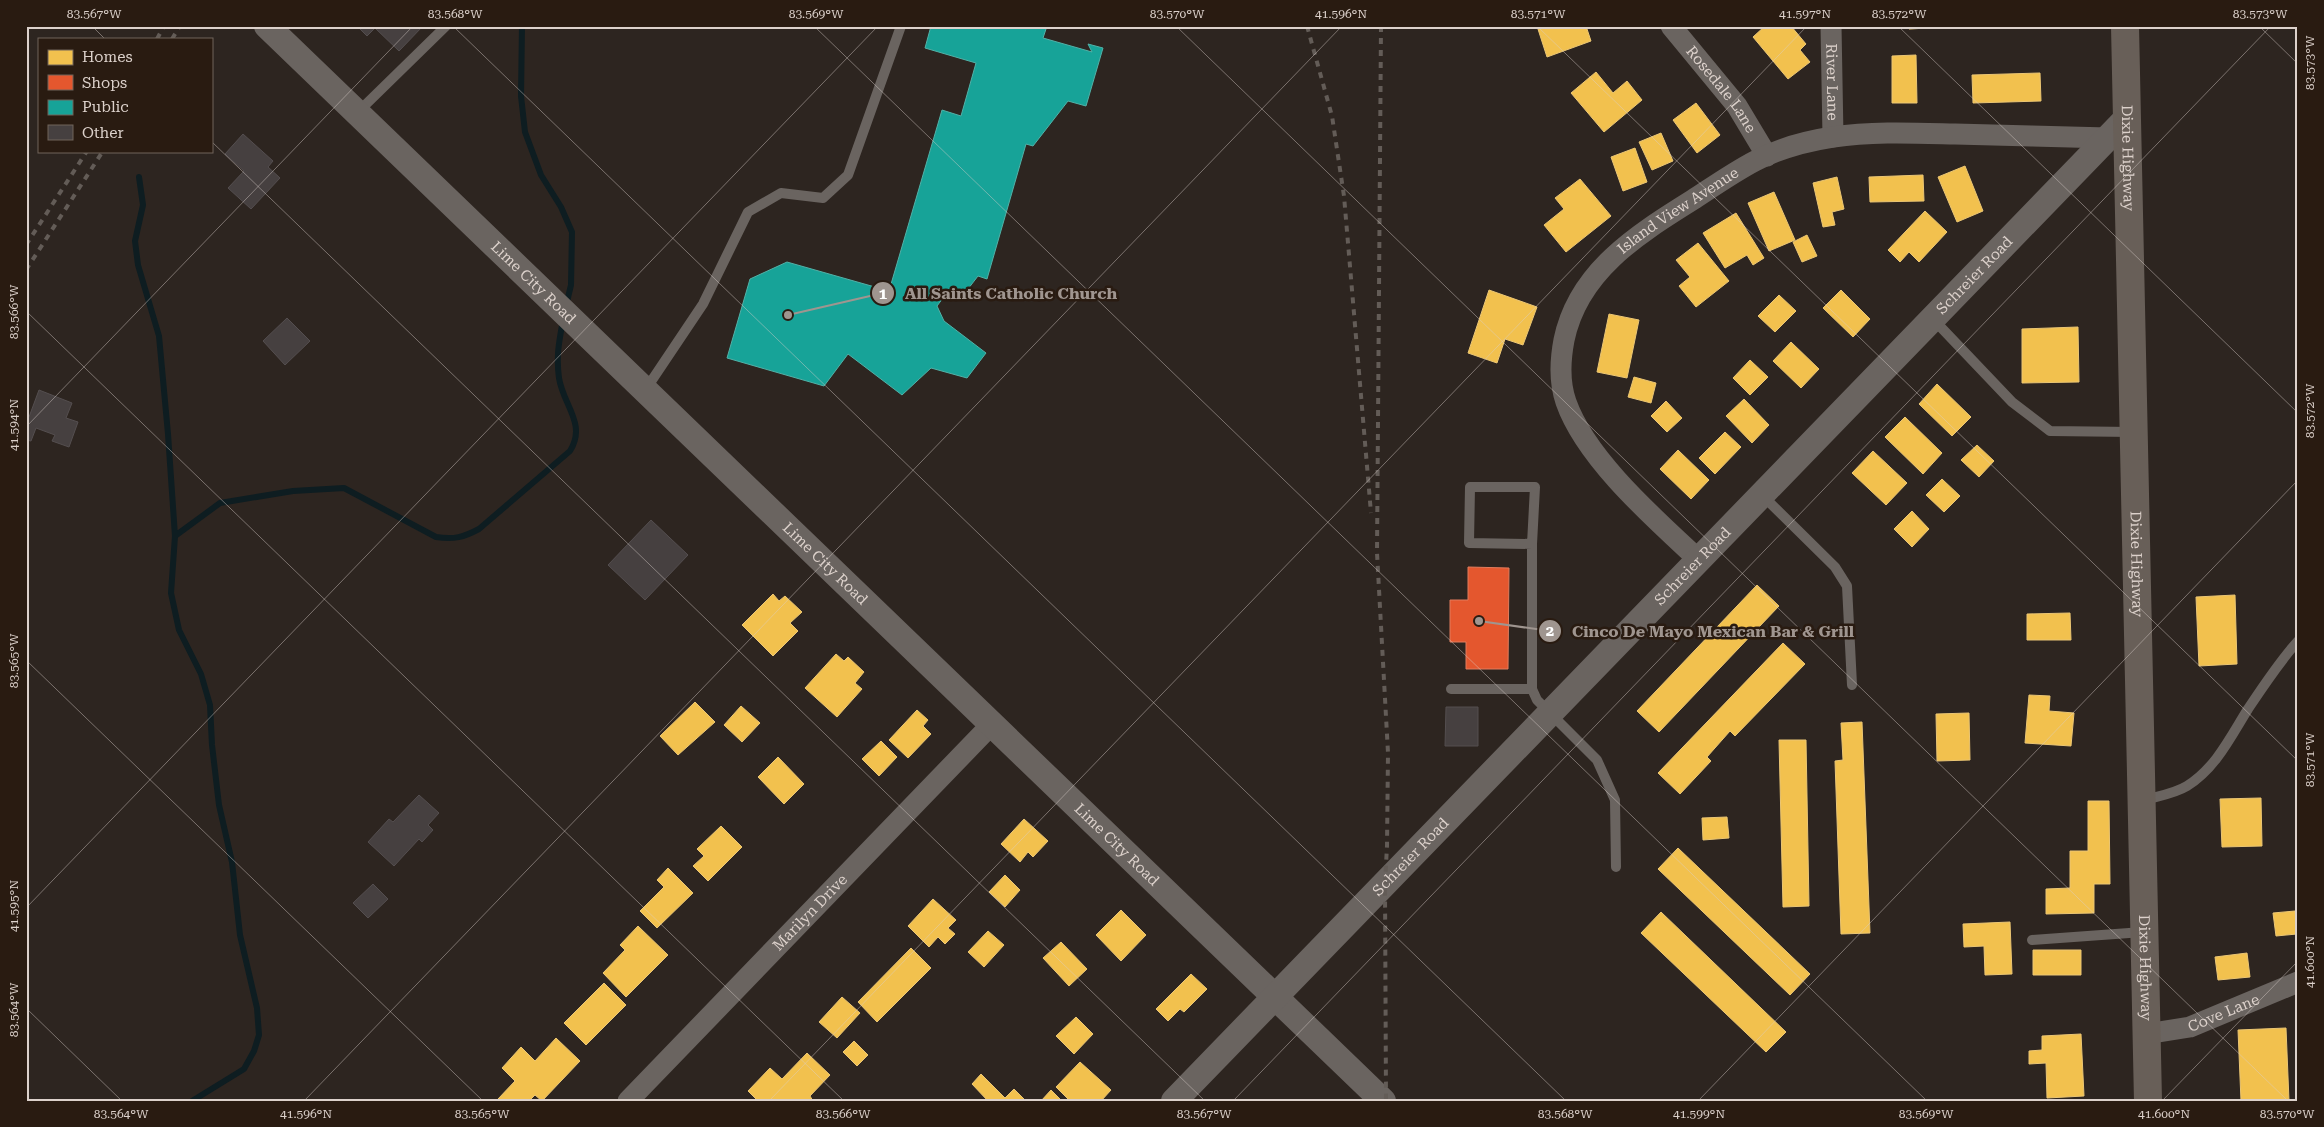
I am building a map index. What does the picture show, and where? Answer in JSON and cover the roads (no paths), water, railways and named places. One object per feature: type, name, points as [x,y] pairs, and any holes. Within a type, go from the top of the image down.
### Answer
[{"type":"main road","name":"Dixie Highway","points":[[2125,26],[2148,1101]]},
{"type":"street","name":"Lime City Road","points":[[267,26],[993,723],[1383,1101]]},
{"type":"street","name":"Rosedale Lane","points":[[1671,26],[1736,106],[1767,156]]},
{"type":"street","name":"River Lane","points":[[1831,26],[1833,137]]},
{"type":"street","name":"Schreier Road","points":[[1174,1101],[2127,118]]},
{"type":"street","name":"Island View Avenue","points":[[1699,560],[1598,458],[1579,431],[1566,403],[1562,388],[1560,358],[1567,324],[1579,297],[1606,262],[1629,242],[1666,216],[1755,160],[1833,137],[1916,133],[2108,138]]},
{"type":"street","name":"Marilyn Drive","points":[[628,1101],[993,723]]},
{"type":"street","name":"Cove Lane","points":[[2146,1034],[2190,1027],[2298,982]]},
{"type":"lane","points":[[358,113],[446,26]]},
{"type":"lane","points":[[645,390],[703,304],[748,212],[781,194],[823,198],[848,175],[901,26]]},
{"type":"lane","points":[[1933,319],[2012,402],[2050,431],[2134,432]]},
{"type":"lane","points":[[1532,544],[1469,544],[1470,487],[1534,487],[1532,689],[1537,700],[1597,760],[1615,800],[1616,867]]},
{"type":"lane","points":[[1762,495],[1835,567],[1847,586],[1852,685]]},
{"type":"lane","points":[[2141,800],[2166,795],[2187,786],[2211,764],[2228,744],[2279,663],[2298,641]]},
{"type":"lane","points":[[1451,689],[1532,689]]},
{"type":"lane","points":[[2032,940],[2144,932]]},
{"type":"waterway","points":[[522,26],[521,96],[525,132],[541,175],[561,207],[572,232],[571,285],[566,306]]},
{"type":"waterway","points":[[139,177],[143,205],[135,241],[138,265],[159,336],[168,434],[175,536],[171,593],[179,630],[201,674],[210,705],[212,745],[219,805],[232,862],[240,935],[257,1008],[259,1035],[254,1051],[244,1069],[192,1101]]},
{"type":"waterway","points":[[175,536],[220,503],[293,491],[344,488],[436,537],[459,537],[479,529],[570,451],[575,441],[575,423],[561,388],[558,370],[558,349],[563,320]]},
{"type":"railway","points":[[158,38],[164,26]]},
{"type":"railway","points":[[173,38],[180,26]]},
{"type":"railway","points":[[1307,26],[1332,116],[1344,196],[1371,513]]},
{"type":"railway","points":[[1381,26],[1377,553],[1388,753],[1385,884],[1386,1101]]},
{"type":"railway","points":[[26,245],[86,152]]},
{"type":"railway","points":[[26,270],[102,152]]},
{"type":"place","name":"All Saints Catholic Church","points":[[788,315]]},
{"type":"place","name":"Cinco De Mayo Mexican Bar & Grill","points":[[1479,621]]}]
